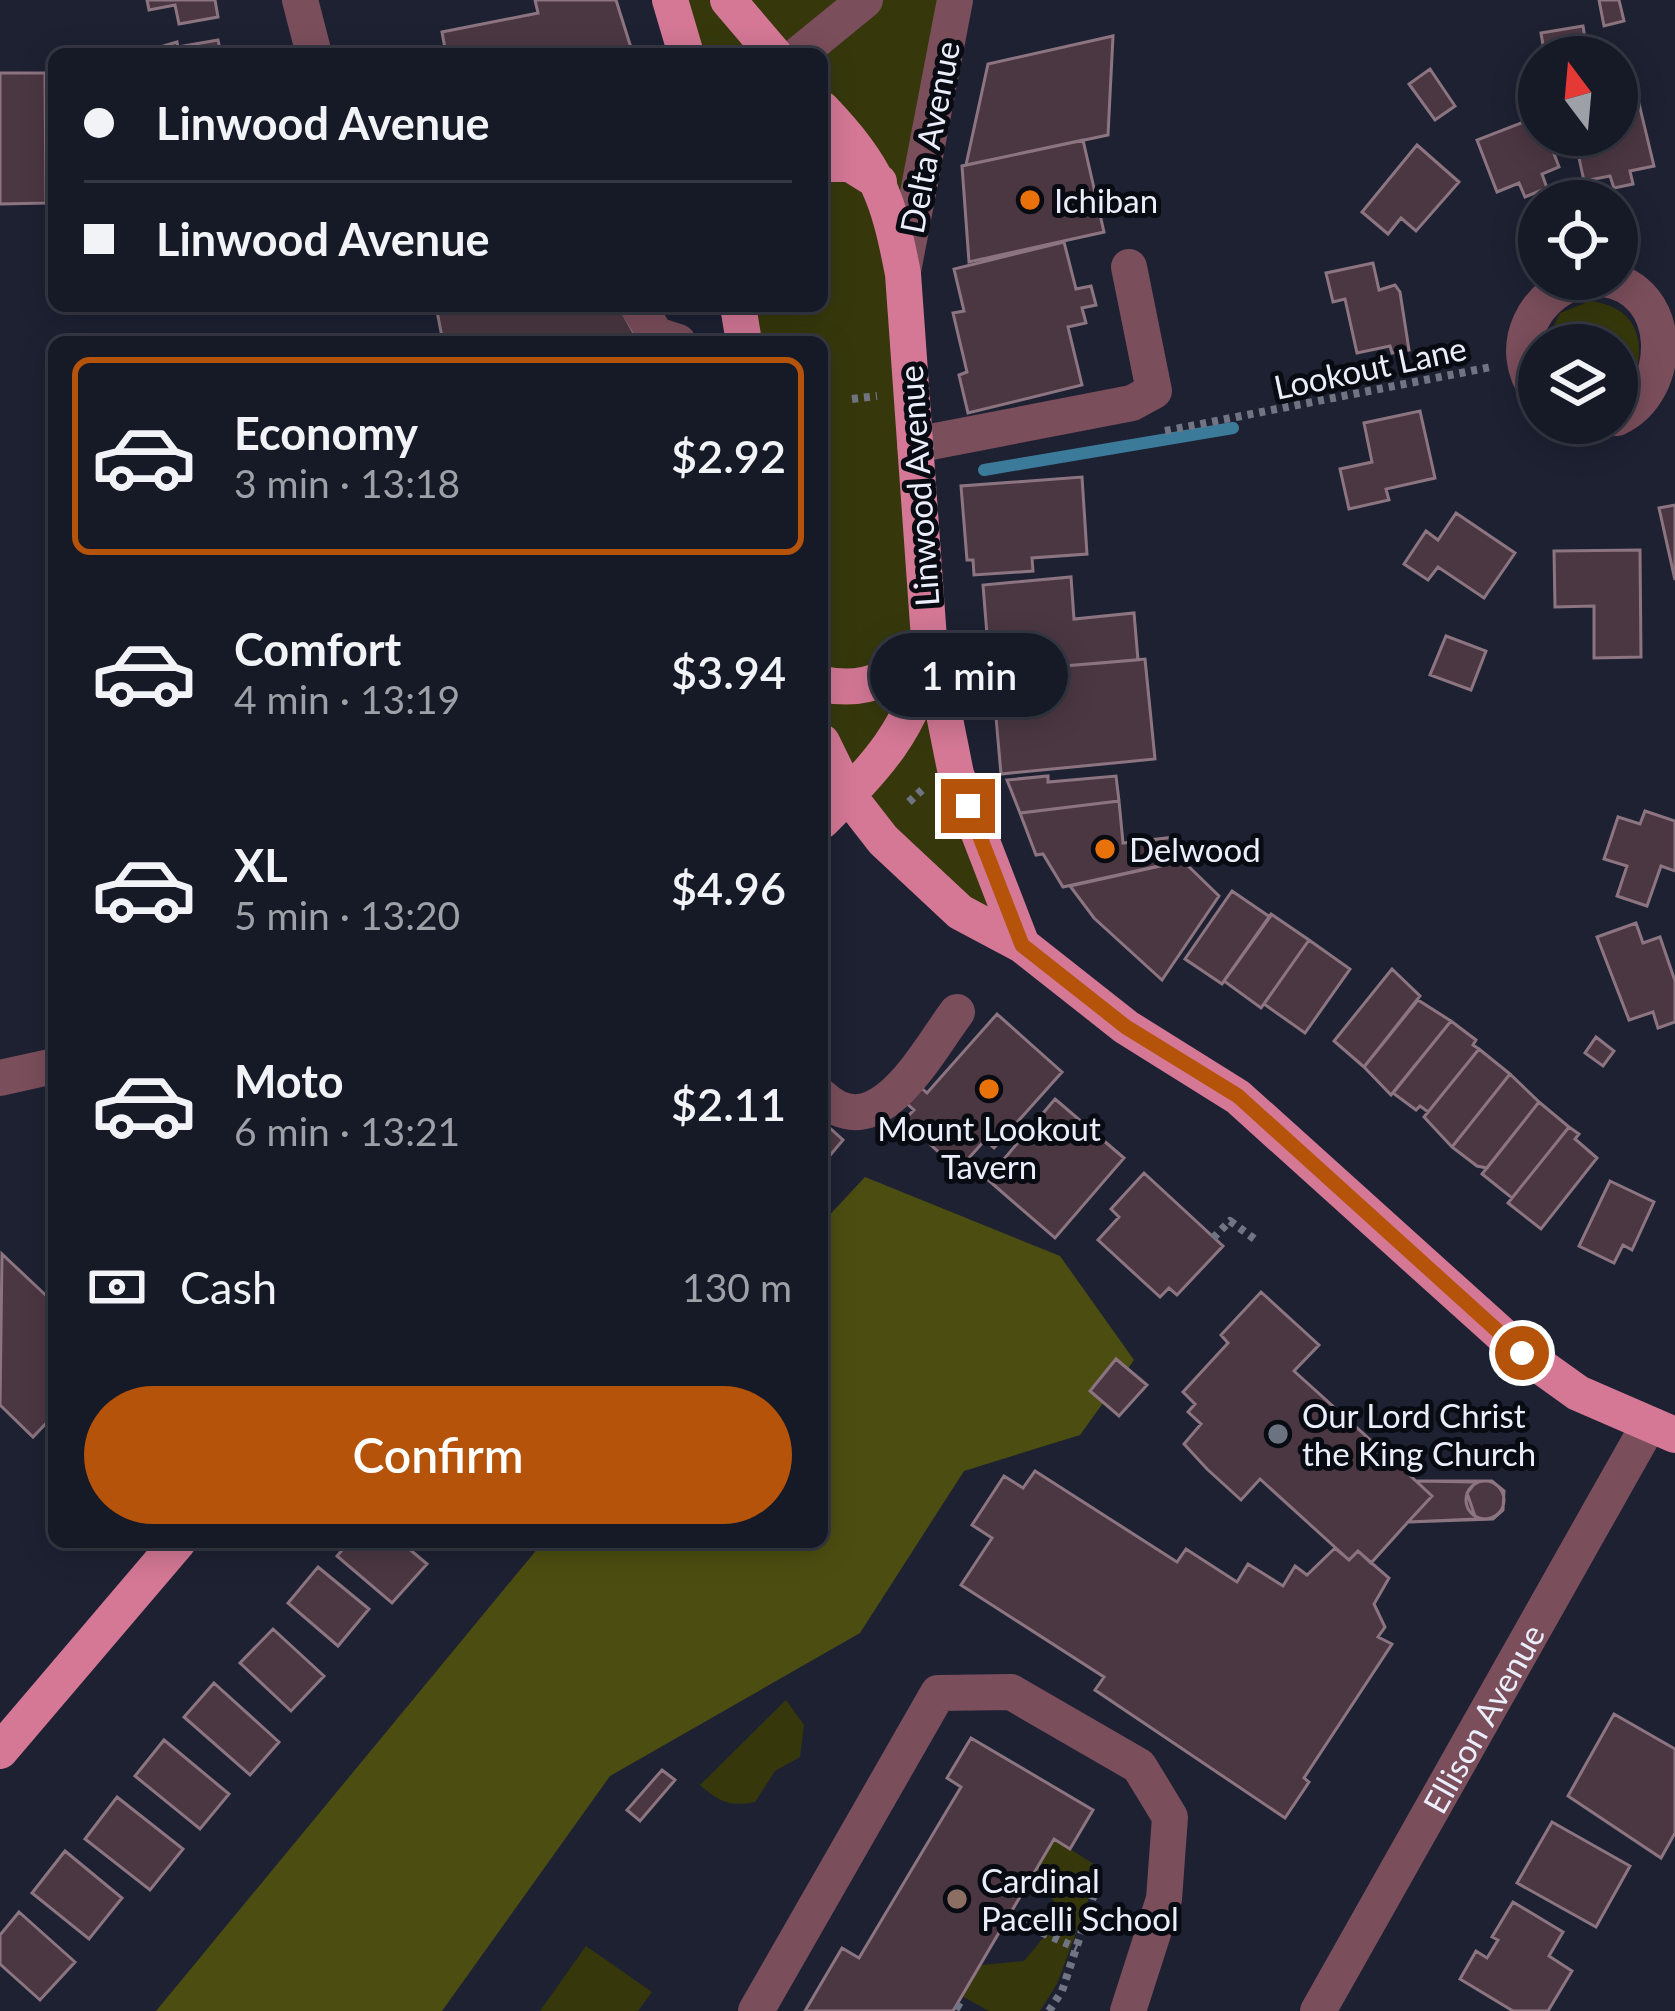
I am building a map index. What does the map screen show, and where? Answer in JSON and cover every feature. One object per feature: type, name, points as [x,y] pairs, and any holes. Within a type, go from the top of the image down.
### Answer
[{"type":"main road","points":[[670,0],[684,48]]},
{"type":"main road","points":[[728,0],[769,48]]},
{"type":"main road","name":"Linwood Avenue","points":[[828,115],[882,184],[903,274],[929,639],[956,774],[1022,945]]},
{"type":"main road","points":[[828,164],[850,164],[882,184]]},
{"type":"main road","points":[[828,685],[878,683],[903,670],[929,639]]},
{"type":"main road","points":[[835,808],[911,716],[929,639]]},
{"type":"main road","points":[[828,772],[835,808],[884,840],[960,913],[1022,945],[1126,1027],[1238,1096],[1522,1353],[1578,1393],[1661,1430]]},
{"type":"main road","points":[[0,1750],[173,1548]]},
{"type":"street","points":[[300,0],[312,48]]},
{"type":"street","points":[[806,48],[865,0]]},
{"type":"street","name":"Delta Avenue","points":[[903,274],[955,0]]},
{"type":"street","points":[[915,445],[1132,403],[1154,391],[1129,267]]},
{"type":"street","points":[[1638,291],[1671,331],[1663,378],[1651,397],[1638,405]]},
{"type":"street","points":[[642,312],[659,336]]},
{"type":"street","points":[[828,1103],[864,1112],[887,1104],[957,1012]]},
{"type":"street","points":[[0,1078],[48,1067]]},
{"type":"street","name":"Ellison Avenue","points":[[1318,2011],[1661,1430]]},
{"type":"street","points":[[755,2010],[938,1694],[1011,1692],[1139,1766],[1170,1816],[1163,1899],[1128,2011]]},
{"type":"path","name":"Lookout Lane","points":[[1260,414],[1490,367]]},
{"type":"path","points":[[1213,1238],[1230,1221],[1256,1240]]},
{"type":"path","points":[[1049,2011],[1077,1948],[1099,1879]]},
{"type":"path","points":[[1009,1918],[1077,1948]]},
{"type":"shaded area","points":[[670,0],[955,0],[903,274],[929,639],[1022,945],[848,795],[828,815],[828,336],[743,336],[739,312],[828,312],[828,48],[684,48]]},
{"type":"shaded area","points":[[1590,301],[1614,307],[1632,324],[1555,324],[1560,313]]},
{"type":"shaded area","points":[[865,1177],[1060,1256],[1134,1360],[1080,1435],[964,1471],[860,1633],[610,1776],[442,2011],[156,2011],[538,1548],[828,1548],[828,1217]]},
{"type":"shaded area","points":[[786,1700],[804,1725],[800,1757],[775,1771],[755,1802],[725,1802],[700,1785]]},
{"type":"shaded area","points":[[1054,1839],[1100,1868],[1057,1984],[1040,2011],[989,2011],[962,1996],[982,1965],[1024,1961],[1044,1937],[1055,1903],[1036,1873]]},
{"type":"shaded area","points":[[586,1946],[652,1992],[638,2011],[540,2011]]},
{"type":"building","points":[[147,0],[215,0],[218,17],[179,24],[175,5],[149,10]]},
{"type":"building","points":[[535,0],[616,0],[631,48],[445,48],[442,32],[538,13]]},
{"type":"building","points":[[1599,0],[1619,0],[1624,21],[1604,26]]},
{"type":"building","points":[[1583,26],[1585,36],[1542,36]]},
{"type":"building","points":[[1113,36],[1108,135],[966,165],[988,64]]},
{"type":"building","points":[[218,40],[220,48],[157,48],[177,42],[178,47]]},
{"type":"building","points":[[1430,69],[1455,106],[1435,120],[1409,84]]},
{"type":"building","points":[[0,73],[45,73],[46,203],[0,204]]},
{"type":"building","points":[[1638,99],[1654,166],[1630,171],[1632,180],[1611,180],[1610,176],[1584,180],[1579,156],[1638,156]]},
{"type":"building","points":[[1518,124],[1518,156],[1555,156],[1559,167],[1542,174],[1544,180],[1518,180],[1497,192],[1477,140]]},
{"type":"building","name":"Ichiban","points":[[1083,140],[1104,232],[969,262],[962,166]]},
{"type":"building","points":[[1417,145],[1459,182],[1416,231],[1401,218],[1388,234],[1362,212]]},
{"type":"building","points":[[1064,242],[1076,289],[1091,286],[1096,305],[1082,308],[1086,323],[1068,327],[1082,385],[968,413],[959,375],[967,372],[953,313],[964,311],[954,269]]},
{"type":"building","points":[[1373,263],[1379,290],[1395,285],[1400,292],[1409,350],[1392,353],[1390,346],[1357,353],[1345,299],[1333,302],[1326,273]]},
{"type":"building","points":[[437,312],[622,312],[634,333],[631,336],[442,336]]},
{"type":"building","points":[[1420,411],[1435,478],[1386,489],[1389,500],[1349,509],[1340,469],[1372,462],[1364,423]]},
{"type":"building","points":[[1082,477],[1087,554],[1032,558],[1033,571],[974,575],[973,560],[967,560],[961,486]]},
{"type":"building","points":[[1675,505],[1675,580],[1659,508]]},
{"type":"building","points":[[1456,513],[1515,553],[1484,598],[1438,567],[1428,580],[1404,564],[1426,531],[1438,540]]},
{"type":"building","points":[[1640,550],[1641,657],[1594,658],[1594,606],[1555,607],[1554,551]]},
{"type":"building","points":[[1071,577],[1074,619],[1134,613],[1138,660],[990,672],[983,585]]},
{"type":"building","points":[[1446,636],[1486,651],[1471,690],[1430,675]]},
{"type":"building","points":[[1145,659],[1155,759],[1001,774],[992,672]]},
{"type":"building","points":[[1048,776],[1048,782],[1116,776],[1119,801],[1020,813],[1007,780]]},
{"type":"building","name":"Delwood","points":[[1119,801],[1123,843],[1175,837],[1177,862],[1063,887],[1043,854],[1036,855],[1020,813]]},
{"type":"building","points":[[1645,811],[1675,821],[1675,871],[1661,866],[1647,906],[1617,896],[1627,866],[1604,859],[1618,817],[1640,824]]},
{"type":"building","points":[[1183,861],[1219,896],[1162,980],[1094,918],[1070,886]]},
{"type":"building","points":[[1232,891],[1270,917],[1222,984],[1185,959]]},
{"type":"building","points":[[1271,914],[1309,940],[1261,1008],[1224,981]]},
{"type":"building","points":[[1636,923],[1643,943],[1660,937],[1675,981],[1675,1022],[1658,1028],[1653,1012],[1629,1020],[1597,937]]},
{"type":"building","points":[[1309,940],[1350,969],[1305,1033],[1264,1004]]},
{"type":"building","points":[[1392,969],[1420,996],[1364,1067],[1334,1041]]},
{"type":"building","points":[[1418,1000],[1451,1021],[1391,1095],[1364,1067]]},
{"type":"building","name":"Mount Lookout Tavern","points":[[997,1014],[1062,1072],[994,1148],[985,1140],[958,1170],[904,1120],[914,1110],[904,1101],[918,1085],[927,1093]]},
{"type":"building","points":[[1451,1021],[1476,1040],[1473,1045],[1479,1049],[1428,1112],[1420,1106],[1416,1110],[1393,1093]]},
{"type":"building","points":[[1596,1037],[1614,1051],[1603,1066],[1585,1053]]},
{"type":"building","points":[[1479,1049],[1510,1074],[1452,1147],[1424,1117]]},
{"type":"building","points":[[1510,1074],[1539,1102],[1487,1168],[1477,1166],[1452,1147]]},
{"type":"building","points":[[1055,1099],[1124,1158],[1055,1238],[987,1179]]},
{"type":"building","points":[[1539,1102],[1569,1127],[1512,1198],[1482,1174]]},
{"type":"building","points":[[828,1126],[843,1140],[828,1158]]},
{"type":"building","points":[[1569,1127],[1597,1158],[1541,1229],[1508,1203]]},
{"type":"building","points":[[1144,1173],[1223,1246],[1177,1295],[1169,1288],[1160,1297],[1098,1240],[1119,1217],[1111,1209]]},
{"type":"building","points":[[1610,1181],[1654,1202],[1632,1250],[1623,1245],[1614,1263],[1579,1246]]},
{"type":"building","points":[[2,1254],[48,1297],[48,1421],[33,1437],[0,1405]]},
{"type":"building","name":"Our Lord Christ the King Church","points":[[1261,1292],[1319,1345],[1294,1371],[1416,1481],[1492,1481],[1504,1491],[1503,1510],[1493,1519],[1408,1522],[1371,1563],[1358,1551],[1349,1560],[1260,1479],[1241,1500],[1184,1444],[1201,1424],[1188,1412],[1195,1404],[1183,1392],[1228,1343],[1221,1335]]},
{"type":"building","points":[[1116,1359],[1147,1385],[1119,1416],[1090,1391]]},
{"type":"building","points":[[1035,1471],[1177,1562],[1186,1549],[1237,1582],[1248,1564],[1283,1586],[1295,1566],[1307,1575],[1335,1548],[1349,1560],[1358,1551],[1389,1578],[1374,1604],[1385,1627],[1378,1637],[1392,1644],[1304,1778],[1309,1782],[1285,1818],[1095,1690],[1104,1677],[961,1585],[992,1538],[972,1525],[1004,1476],[1023,1488]]},
{"type":"building","points":[[1416,1481],[1476,1482],[1467,1493],[1476,1519],[1408,1522],[1432,1496]]},
{"type":"building","points":[[1485,1481],[1498,1487],[1504,1500],[1498,1513],[1485,1519],[1472,1513],[1466,1500],[1472,1487]]},
{"type":"building","points":[[344,1548],[408,1548],[427,1564],[392,1603],[337,1556]]},
{"type":"building","points":[[318,1567],[369,1609],[338,1646],[288,1603]]},
{"type":"building","points":[[273,1629],[324,1676],[291,1711],[240,1663]]},
{"type":"building","points":[[214,1683],[279,1742],[250,1775],[184,1717]]},
{"type":"building","points":[[1614,1714],[1675,1749],[1675,1833],[1661,1858],[1568,1796]]},
{"type":"building","name":"Cardinal Pacelli School","points":[[971,1738],[1093,1810],[1070,1849],[1054,1839],[953,2011],[805,2011],[842,1948],[859,1958],[961,1787],[947,1778]]},
{"type":"building","points":[[164,1740],[229,1794],[200,1829],[135,1776]]},
{"type":"building","points":[[662,1770],[675,1780],[640,1821],[627,1810]]},
{"type":"building","points":[[117,1797],[183,1849],[150,1890],[85,1839]]},
{"type":"building","points":[[1552,1822],[1630,1866],[1596,1927],[1517,1883]]},
{"type":"building","points":[[65,1851],[122,1898],[89,1939],[32,1893]]},
{"type":"building","points":[[1513,1902],[1563,1932],[1549,1956],[1572,1971],[1548,2011],[1513,2011],[1460,1979],[1476,1951],[1487,1958],[1498,1940],[1492,1937]]},
{"type":"building","points":[[19,1912],[75,1962],[40,2000],[0,1964],[0,1935]]},
{"type":"waterway","points":[[984,470],[1233,428]]},
{"type":"place","name":"Ichiban","points":[[1030,200]]},
{"type":"place","name":"Delwood","points":[[1105,849]]},
{"type":"place","name":"Mount Lookout Tavern","points":[[989,1089]]},
{"type":"place","name":"Our Lord Christ the King Church","points":[[1278,1434]]},
{"type":"place","name":"Cardinal Pacelli School","points":[[957,1899]]},
{"type":"route","points":[[968,806],[1022,945],[1126,1027],[1238,1096],[1522,1353]]}]
